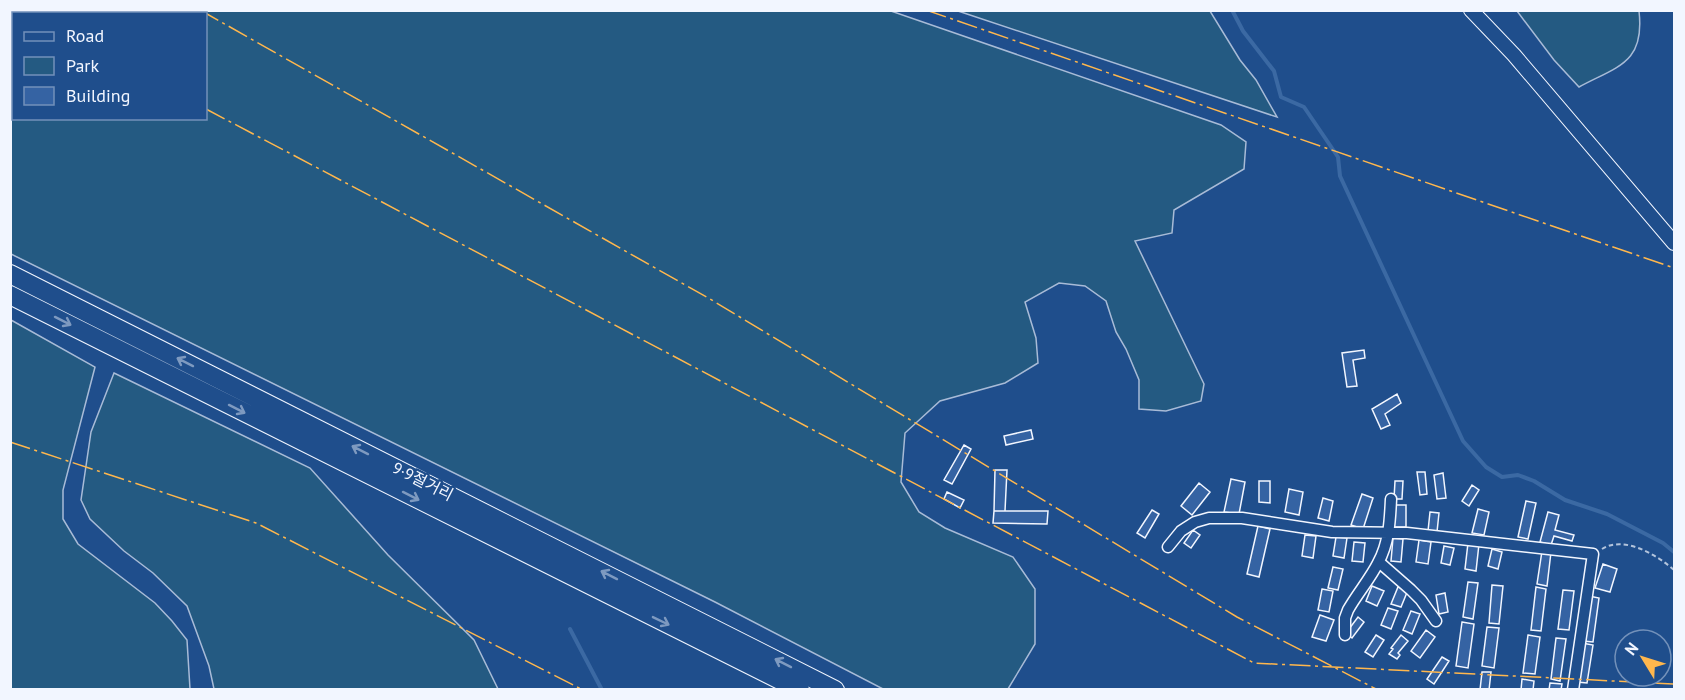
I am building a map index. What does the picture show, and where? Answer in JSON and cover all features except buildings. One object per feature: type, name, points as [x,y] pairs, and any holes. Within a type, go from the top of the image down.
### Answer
[{"type":"highway","name":"9·9절거리","points":[[10,274],[835,690]]},
{"type":"highway","name":"9·9절거리","points":[[10,295],[800,690]]},
{"type":"street","points":[[1471,10],[1522,64],[1674,243]]},
{"type":"street","points":[[1345,635],[1345,618],[1348,610],[1379,562],[1389,533],[1391,499]]},
{"type":"street","points":[[1168,547],[1181,531],[1195,522],[1209,518],[1242,519],[1332,532],[1389,533],[1487,541],[1593,554],[1573,690]]},
{"type":"street","points":[[1379,562],[1416,595],[1436,621]]},
{"type":"path","points":[[1593,554],[1608,545],[1633,546],[1664,561],[1674,570]]},
{"type":"green space","points":[[10,11],[891,11],[1221,125],[1246,142],[1244,169],[1174,210],[1172,233],[1135,241],[1204,384],[1201,401],[1166,411],[1139,409],[1139,380],[1116,332],[1106,301],[1085,286],[1059,283],[1025,302],[1036,338],[1038,363],[1005,383],[940,401],[905,433],[901,482],[919,512],[945,528],[1013,557],[1035,589],[1035,644],[1008,689],[883,689],[715,602],[11,254]]},
{"type":"green space","points":[[958,11],[1210,11],[1240,60],[1256,80],[1277,117]]},
{"type":"green space","points":[[1517,11],[1639,11],[1638,42],[1626,61],[1579,87],[1554,60]]},
{"type":"green space","points":[[11,320],[95,367],[63,490],[63,519],[78,544],[155,603],[187,640],[190,689],[11,689]]},
{"type":"green space","points":[[114,373],[310,468],[388,555],[474,640],[498,689],[214,689],[209,666],[187,606],[153,573],[124,551],[90,519],[81,500],[91,432]]},
{"type":"waterway","points":[[1232,10],[1243,31],[1274,71],[1281,97],[1304,107],[1338,157],[1340,176],[1463,441],[1486,467],[1502,477],[1518,475],[1534,481],[1565,500],[1607,514],[1663,543],[1674,552]]},
{"type":"waterway","points":[[570,629],[602,690]]},
{"type":"power","points":[[200,10],[204,12]]},
{"type":"power","points":[[926,10],[1674,268]]},
{"type":"power","points":[[207,14],[710,299],[1237,617],[1378,690]]},
{"type":"power","points":[[207,110],[1254,663],[1674,684]]},
{"type":"power","points":[[10,442],[256,523],[583,690]]}]
